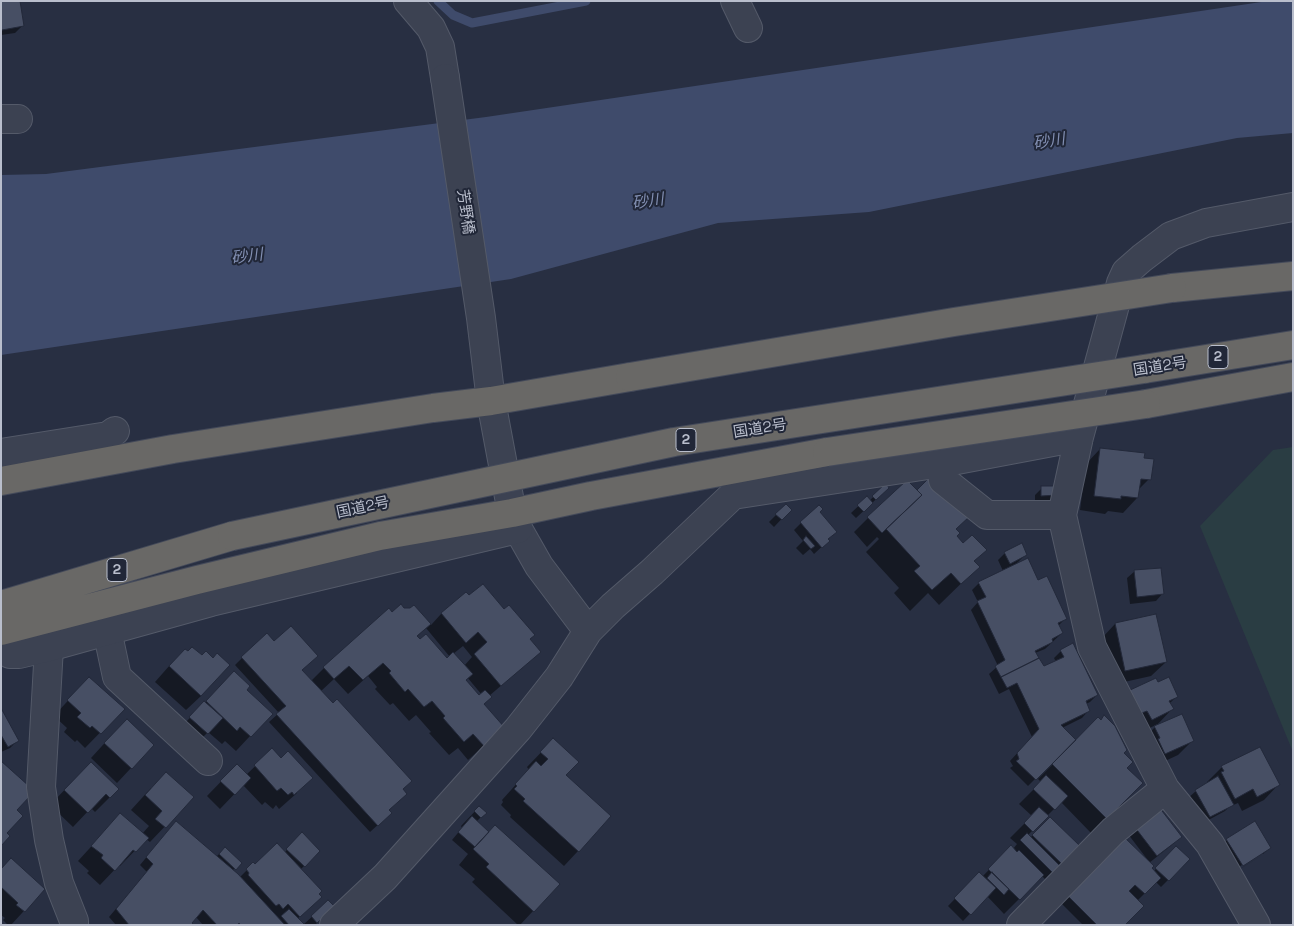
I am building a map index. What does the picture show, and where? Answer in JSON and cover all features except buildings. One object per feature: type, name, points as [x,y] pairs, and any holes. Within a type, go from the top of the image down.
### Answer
[{"type":"highway","points":[[1,481],[173,449],[432,408],[491,401],[954,322],[1172,288],[1293,276]]},
{"type":"highway","name":"国道2号","points":[[1,586],[674,442],[1293,345]]},
{"type":"highway","points":[[1,631],[197,580],[380,536],[515,521],[591,496],[827,452],[1146,404],[1293,377]]},
{"type":"highway","name":"国道2号","points":[[1,605],[232,536]]},
{"type":"street","name":"芳野橋","points":[[408,1],[431,28],[440,47],[481,318],[491,401],[515,521],[539,566],[588,631]]},
{"type":"street","points":[[735,1],[748,28]]},
{"type":"street","points":[[1256,925],[1210,844],[1165,788],[1092,647],[1062,515],[1079,437],[1121,283],[1126,272],[1171,236],[1206,223],[1293,207]]},
{"type":"street","points":[[1,454],[108,436],[116,431]]},
{"type":"street","points":[[334,925],[386,877],[518,729],[559,677],[588,631],[612,606],[652,572],[733,495],[941,463],[1079,437]]},
{"type":"street","points":[[941,463],[943,480],[987,515],[1062,515]]},
{"type":"street","points":[[1,643],[2,647],[10,654],[19,654],[515,521]]},
{"type":"street","points":[[107,630],[117,677],[208,761]]},
{"type":"street","points":[[48,647],[42,787],[49,840],[59,882],[74,925]]},
{"type":"street","points":[[1021,925],[1113,832],[1165,788]]},
{"type":"shaded area","points":[[1293,447],[1293,752],[1200,526],[1273,450]]},
{"type":"water","name":"砂川","points":[[1268,1],[1293,1],[1293,133],[1237,138],[869,212],[718,223],[511,279],[1,355],[1,175],[46,174],[486,117]]},
{"type":"waterway","points":[[438,1],[453,15],[472,23],[586,1]]}]
